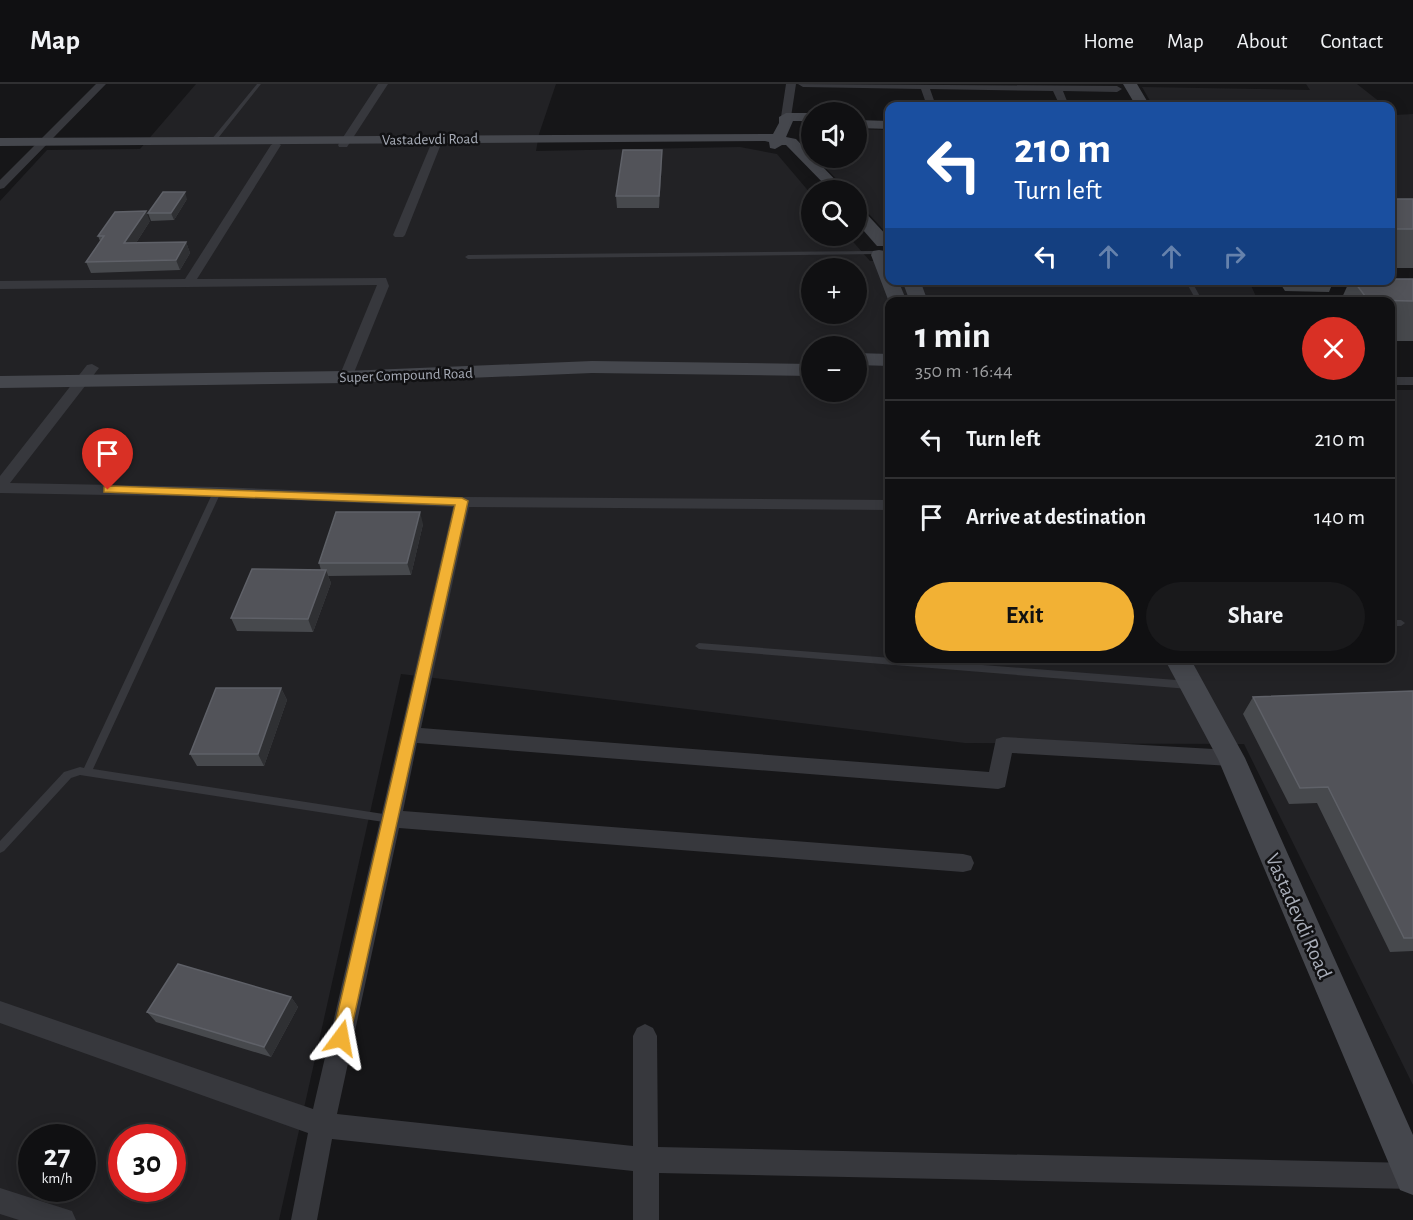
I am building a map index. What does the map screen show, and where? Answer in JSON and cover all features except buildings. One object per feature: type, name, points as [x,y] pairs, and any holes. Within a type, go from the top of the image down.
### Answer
[{"type":"street","points":[[0,186],[101,84]]},
{"type":"street","points":[[345,142],[383,84]]},
{"type":"street","points":[[791,84],[786,120],[777,142],[814,180]]},
{"type":"street","points":[[803,84],[1121,88],[1138,102]]},
{"type":"street","points":[[925,86],[930,102]]},
{"type":"street","points":[[1056,86],[1062,102]]},
{"type":"street","points":[[786,120],[801,118]]},
{"type":"street","points":[[867,118],[885,119]]},
{"type":"street","points":[[786,120],[801,122]]},
{"type":"street","points":[[867,124],[885,125]]},
{"type":"street","name":"Vastadevdi Road","points":[[0,142],[276,145],[694,137],[777,142]]},
{"type":"street","name":"Vastadevdi Road","points":[[0,147],[42,144],[213,141],[436,144],[791,142],[828,180]]},
{"type":"street","points":[[399,235],[436,144]]},
{"type":"street","points":[[188,284],[276,145]]},
{"type":"street","points":[[867,228],[882,249]]},
{"type":"street","points":[[867,237],[882,249]]},
{"type":"street","points":[[0,285],[384,282],[350,369]]},
{"type":"street","name":"Super Compound Road","points":[[0,382],[87,375],[350,369],[677,357],[801,359]]},
{"type":"street","points":[[867,359],[885,360]]},
{"type":"street","name":"Super Compound Road","points":[[350,369],[592,367],[801,370]]},
{"type":"street","name":"Super Compound Road","points":[[0,368],[87,375]]},
{"type":"street","points":[[867,370],[885,370]]},
{"type":"street","points":[[0,487],[87,375]]},
{"type":"street","points":[[1395,381],[1413,381]]},
{"type":"street","points":[[0,487],[462,501],[885,505]]},
{"type":"street","points":[[304,1220],[322,1125],[462,501]]},
{"type":"street","name":"Vastadevdi Road","points":[[1180,663],[1231,758],[1413,1177]]},
{"type":"street","points":[[410,735],[998,780],[1003,745],[1231,758]]},
{"type":"street","points":[[390,819],[963,863]]},
{"type":"street","points":[[0,1012],[322,1125],[646,1160],[1413,1177]]},
{"type":"street","points":[[645,1036],[646,1220]]},
{"type":"street","points":[[0,1201],[63,1220]]},
{"type":"lane","points":[[213,141],[259,84]]},
{"type":"lane","points":[[468,257],[882,249]]},
{"type":"lane","points":[[87,771],[217,492]]},
{"type":"lane","points":[[699,646],[885,661]]},
{"type":"lane","points":[[908,663],[1191,686]]},
{"type":"lane","points":[[0,848],[73,772],[87,771],[390,819]]},
{"type":"shaded area","points":[[196,84],[556,84],[539,134],[536,151],[740,147],[777,154],[801,182],[801,246],[857,246],[870,261],[885,261],[885,285],[1251,285],[1256,297],[885,297],[885,663],[1395,663],[1395,390],[1413,390],[1413,1085],[1244,744],[965,743],[401,674],[279,1220],[0,1220],[0,201],[47,150],[140,149]]},
{"type":"shaded area","points":[[1306,84],[1357,84],[1380,102],[1151,102],[1142,87],[1310,90]]},
{"type":"shaded area","points":[[1413,114],[1413,215],[1395,213],[1395,115]]},
{"type":"shaded area","points":[[867,129],[885,130],[885,232],[867,212],[867,180],[837,180],[826,168],[867,168]]},
{"type":"route","points":[[108,490],[462,501],[341,1038]]}]
